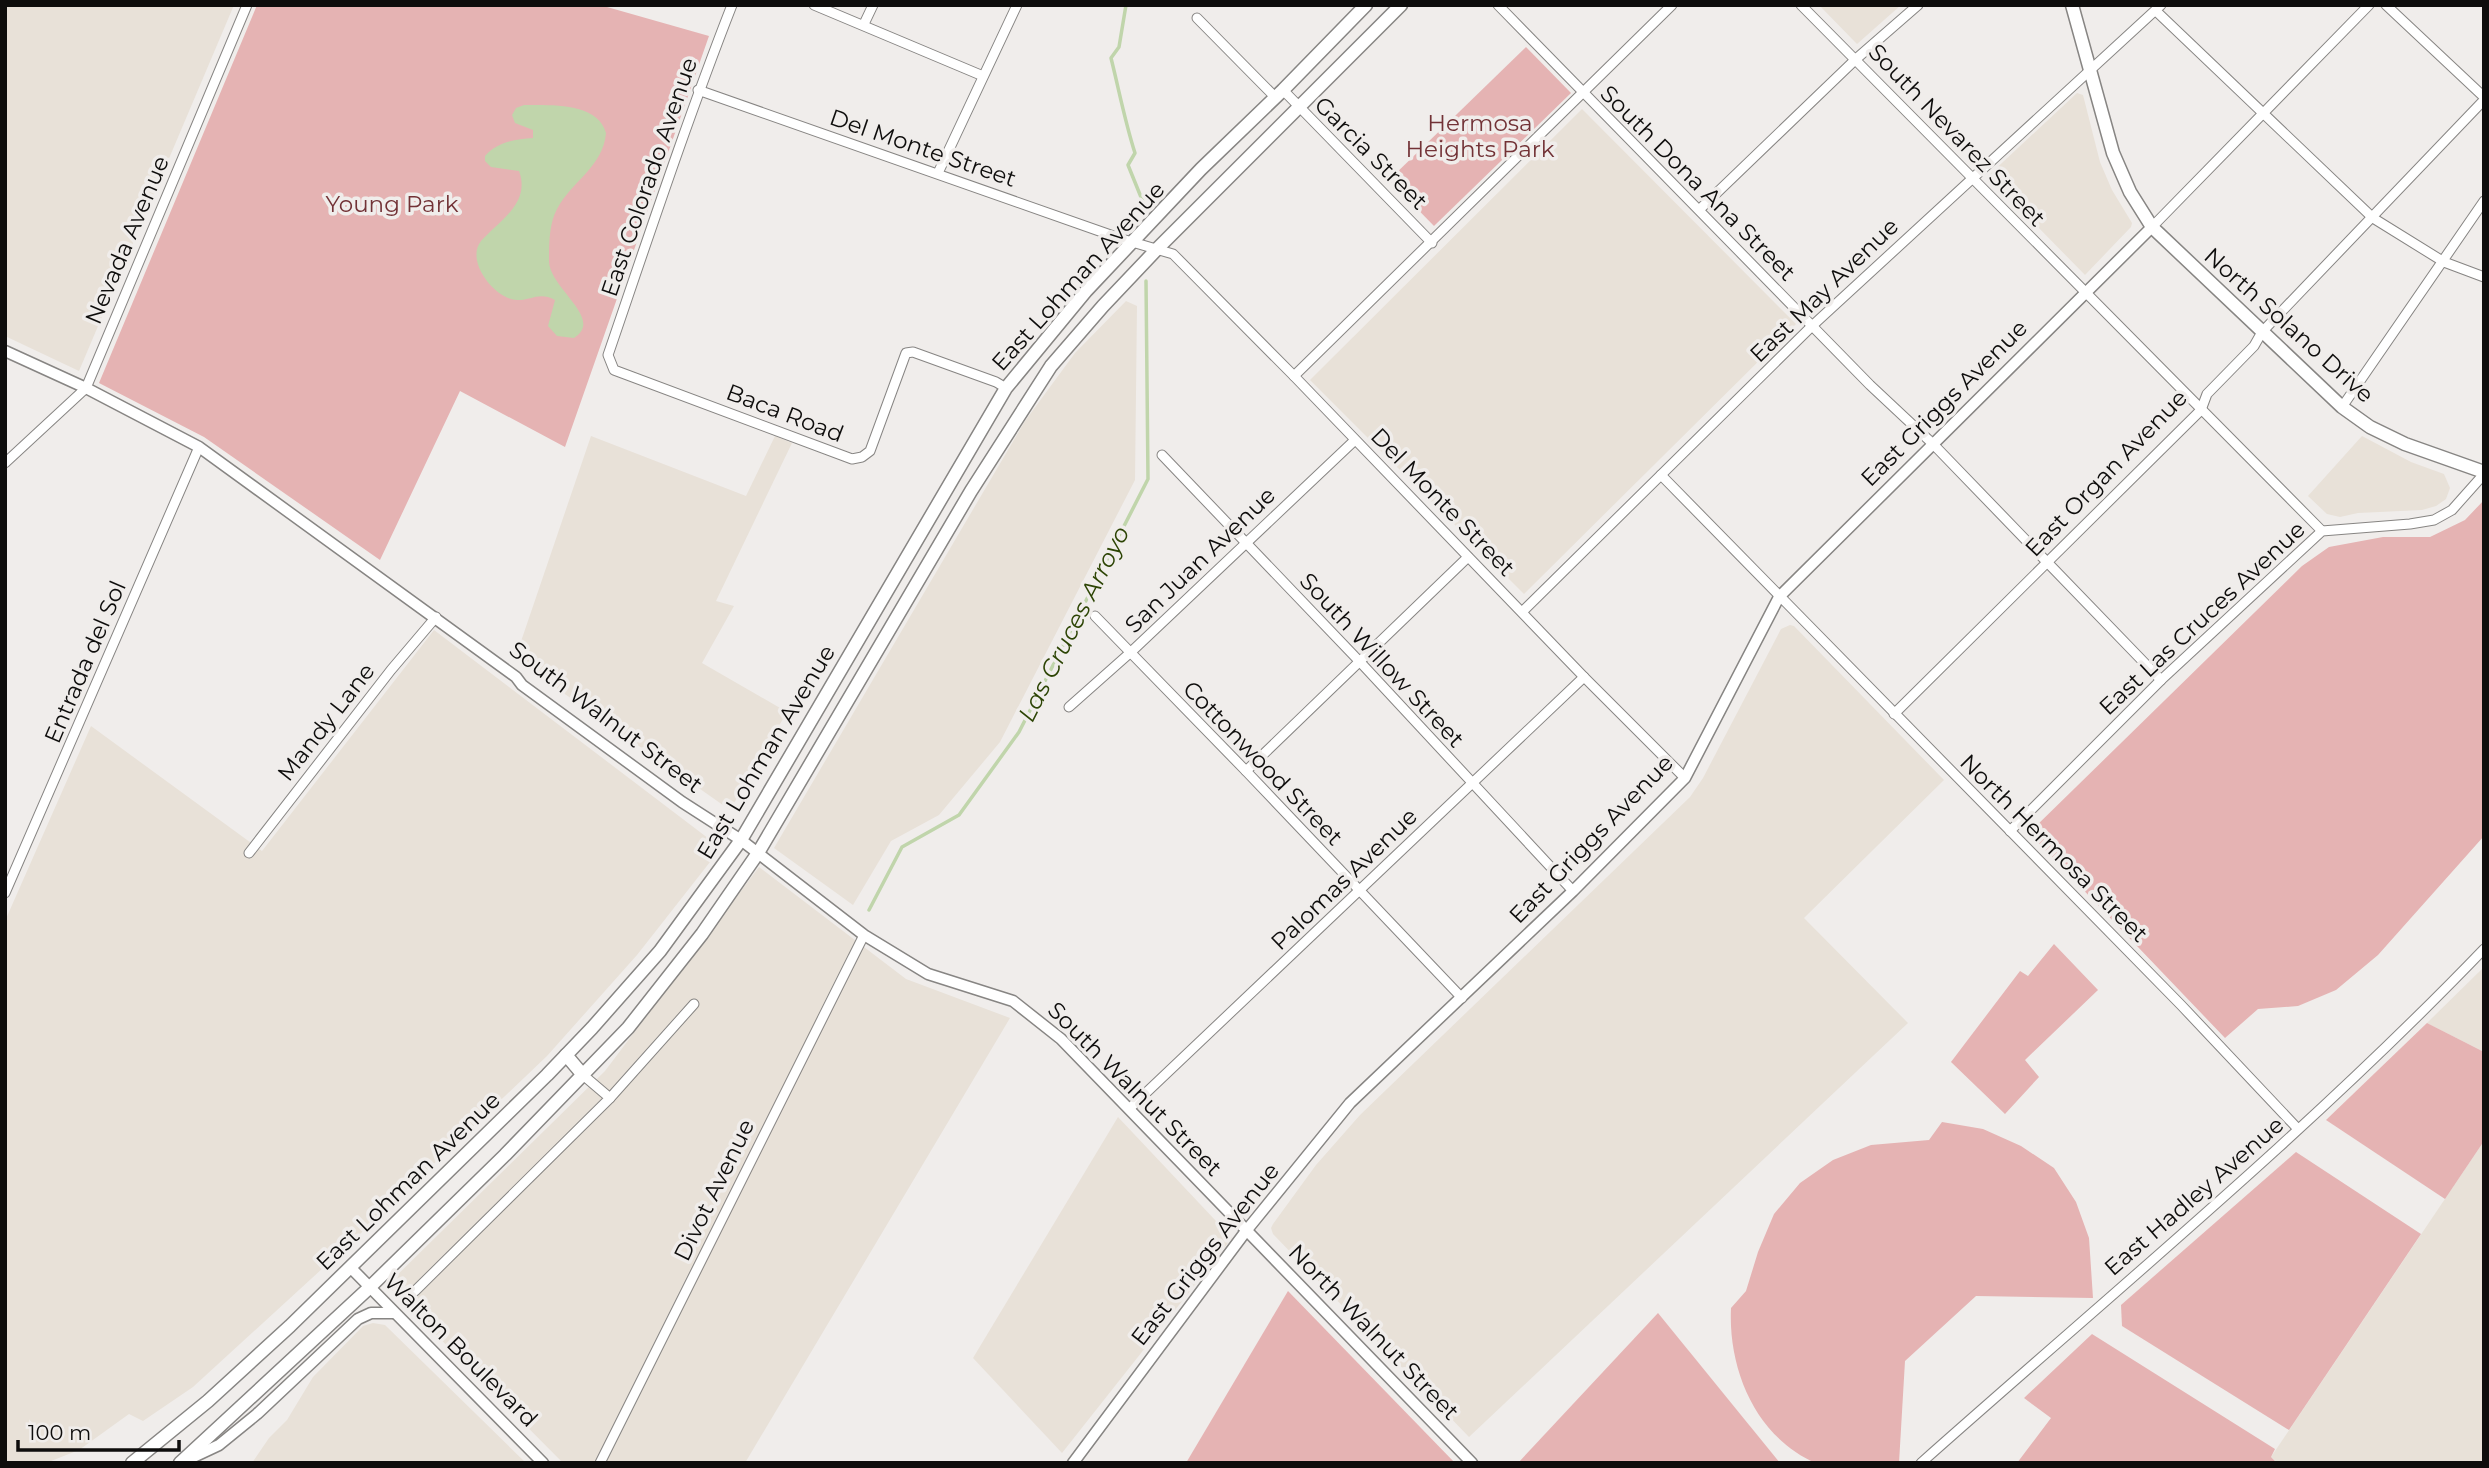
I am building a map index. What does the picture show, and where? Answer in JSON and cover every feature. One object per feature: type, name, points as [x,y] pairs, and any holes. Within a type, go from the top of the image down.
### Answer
[{"type":"main road","name":"East Lohman Avenue","points":[[132,1463],[208,1401],[290,1326],[566,1055],[660,951],[741,840],[1006,388],[1086,291],[1201,169],[1366,5]]},
{"type":"main road","name":"East Lohman Avenue","points":[[180,1463],[369,1288],[628,1028],[715,918],[758,853],[999,445],[1051,366],[1158,248],[1401,5]]},
{"type":"main road","name":"North Solano Drive","points":[[2072,5],[2113,153],[2130,192],[2152,228],[2342,408],[2370,427],[2405,444],[2484,473]]},
{"type":"main road","points":[[660,951],[678,964]]},
{"type":"main road","points":[[566,1055],[583,1076]]},
{"type":"street","name":"Nevada Avenue","points":[[5,463],[86,387],[247,5]]},
{"type":"street","name":"East Colorado Avenue","points":[[609,363],[608,355],[698,90],[732,5]]},
{"type":"street","points":[[814,5],[983,76]]},
{"type":"street","points":[[864,24],[873,5]]},
{"type":"street","points":[[938,173],[1017,5]]},
{"type":"street","name":"South Dona Ana Street","points":[[1498,5],[1812,326],[2048,561],[2161,680]]},
{"type":"street","points":[[1294,376],[1672,5]]},
{"type":"street","name":"South Nevarez Street","points":[[1801,5],[2322,531]]},
{"type":"street","points":[[1700,209],[1856,59],[1918,5]]},
{"type":"street","name":"East Griggs Avenue","points":[[1073,1463],[1246,1231],[1350,1103],[1573,891],[1685,778],[1779,597],[2152,228],[2369,5]]},
{"type":"street","points":[[2386,5],[2484,98]]},
{"type":"street","points":[[2158,8],[2264,115],[2373,218],[2444,262],[2484,277]]},
{"type":"street","name":"East May Avenue","points":[[1522,612],[1812,326],[2158,8]]},
{"type":"street","name":"Garcia Street","points":[[1198,18],[1279,94],[1298,107],[1432,243]]},
{"type":"street","name":"Del Monte Street","points":[[698,90],[1122,239],[1136,241],[1172,254],[1685,778]]},
{"type":"street","name":"East Organ Avenue","points":[[1895,714],[2201,411],[2207,394],[2254,346],[2262,332],[2484,98]]},
{"type":"street","points":[[2342,408],[2484,201]]},
{"type":"street","name":"South Walnut Street","points":[[5,351],[86,387],[199,447],[436,617],[516,677],[522,685],[633,766],[741,840],[864,934],[928,974],[1013,1001],[1061,1039],[1246,1231]]},
{"type":"street","name":"Baca Road","points":[[609,363],[614,370],[852,459],[862,457],[870,451],[906,353],[913,352],[1006,388]]},
{"type":"street","name":"San Juan Avenue","points":[[1069,707],[1131,652],[1355,440]]},
{"type":"street","name":"Entrada del Sol","points":[[5,893],[199,447]]},
{"type":"street","name":"South Willow Street","points":[[1162,455],[1361,663],[1573,891]]},
{"type":"street","name":"East Las Cruces Avenue","points":[[2010,831],[2161,680],[2322,531],[2434,520],[2452,510],[2484,473]]},
{"type":"street","name":"North Hermosa Street","points":[[1661,475],[2181,1004],[2298,1129]]},
{"type":"street","points":[[1246,771],[1468,557]]},
{"type":"street","name":"Cottonwood Street","points":[[1095,616],[1462,998]]},
{"type":"street","name":"Mandy Lane","points":[[249,853],[391,670],[436,617]]},
{"type":"street","name":"Palomas Avenue","points":[[1130,1108],[1584,677]]},
{"type":"street","name":"Divot Avenue","points":[[600,1463],[864,934]]},
{"type":"street","name":"East Hadley Avenue","points":[[1921,1463],[2298,1129],[2427,1008],[2484,949]]},
{"type":"street","points":[[415,1291],[610,1098],[694,1004]]},
{"type":"street","points":[[583,1076],[610,1098]]},
{"type":"street","name":"North Walnut Street","points":[[1246,1231],[1472,1463]]},
{"type":"street","name":"Walton Boulevard","points":[[349,1267],[543,1463]]},
{"type":"street","points":[[180,1463],[219,1446],[358,1319],[371,1313],[394,1313]]},
{"type":"shaded area","points":[[5,5],[234,5],[79,371],[5,336]]},
{"type":"shaded area","points":[[1819,5],[1901,5],[1857,44]]},
{"type":"shaded area","points":[[2077,93],[2083,95],[2100,162],[2112,190],[2132,223],[2085,275],[1988,176]]},
{"type":"shaded area","points":[[524,105],[571,107],[583,111],[601,123],[606,133],[599,155],[563,199],[554,215],[551,228],[551,271],[580,312],[583,322],[582,330],[574,338],[557,336],[548,326],[555,300],[543,296],[517,300],[503,296],[483,275],[477,257],[481,241],[504,219],[521,193],[519,171],[491,167],[485,161],[485,156],[501,144],[533,138],[533,130],[515,123],[512,115],[516,108]]},
{"type":"shaded area","points":[[1582,109],[1796,324],[1524,594],[1310,380]]},
{"type":"shaded area","points":[[1126,301],[1137,306],[1135,480],[1000,742],[939,815],[891,841],[853,905],[774,848],[1025,421],[1075,353]]},
{"type":"shaded area","points":[[591,436],[746,496],[775,436],[792,443],[716,601],[734,606],[702,663],[787,712],[730,810],[515,659]]},
{"type":"shaded area","points":[[2362,436],[2411,462],[2444,474],[2450,488],[2446,499],[2436,506],[2422,510],[2358,513],[2340,517],[2327,514],[2308,496]]},
{"type":"shaded area","points":[[1794,626],[1944,780],[1804,918],[1908,1023],[1469,1437],[1273,1234],[1271,1228],[1316,1165],[1360,1115],[1690,797],[1703,778],[1781,629]]},
{"type":"shaded area","points":[[434,630],[721,848],[637,955],[547,1056],[359,1235],[193,1387],[143,1421],[129,1414],[79,1450],[46,1463],[5,1463],[5,921],[91,726],[262,851]]},
{"type":"shaded area","points":[[759,867],[906,979],[1010,1018],[745,1463],[563,1463],[387,1285],[605,1071]]},
{"type":"shaded area","points":[[2484,967],[2484,1052],[2427,1023]]},
{"type":"shaded area","points":[[1118,1117],[1232,1238],[1062,1453],[973,1358]]},
{"type":"shaded area","points":[[2484,1141],[2484,1463],[2278,1463],[2271,1457]]},
{"type":"shaded area","points":[[373,1323],[385,1325],[526,1463],[252,1463],[269,1438],[287,1420],[313,1377],[363,1326]]},
{"type":"green space","name":"Young Park","points":[[257,5],[600,5],[709,36],[565,447],[460,391],[380,560],[204,437],[99,383]]},
{"type":"green space","name":"Hermosa Heights Park","points":[[1526,47],[1571,93],[1434,226],[1389,180]]},
{"type":"green space","points":[[2484,500],[2484,836],[2378,955],[2336,990],[2298,1006],[2258,1009],[2225,1038],[2029,833],[2302,566],[2329,547],[2383,537],[2430,537],[2465,520]]},
{"type":"green space","points":[[2054,944],[2098,990],[2025,1060],[2039,1077],[2005,1114],[1951,1062],[2020,971],[2028,976]]},
{"type":"green space","points":[[2427,1023],[2484,1052],[2484,1141],[2445,1199],[2326,1120]]},
{"type":"green space","points":[[1942,1122],[1983,1129],[2021,1146],[2054,1168],[2076,1202],[2089,1238],[2093,1298],[1976,1296],[1905,1361],[1899,1463],[1816,1463],[1795,1452],[1777,1437],[1750,1400],[1735,1355],[1731,1308],[1746,1291],[1774,1214],[1800,1183],[1833,1160],[1871,1145],[1929,1140]]},
{"type":"green space","points":[[2296,1152],[2421,1234],[2289,1430],[2122,1326],[2121,1305]]},
{"type":"green space","points":[[1288,1291],[1455,1463],[1186,1463]]},
{"type":"green space","points":[[1658,1313],[1780,1463],[1518,1463]]},
{"type":"green space","points":[[2092,1334],[2275,1449],[2271,1457],[2277,1463],[2017,1463],[2051,1418],[2024,1398]]},
{"type":"waterway","name":"Las Cruces Arroyo","points":[[1126,5],[1119,47],[1111,58],[1135,153],[1128,165],[1145,207]]},
{"type":"waterway","name":"Las Cruces Arroyo","points":[[869,910],[902,847],[959,815],[1019,732],[1148,479],[1146,281]]}]
